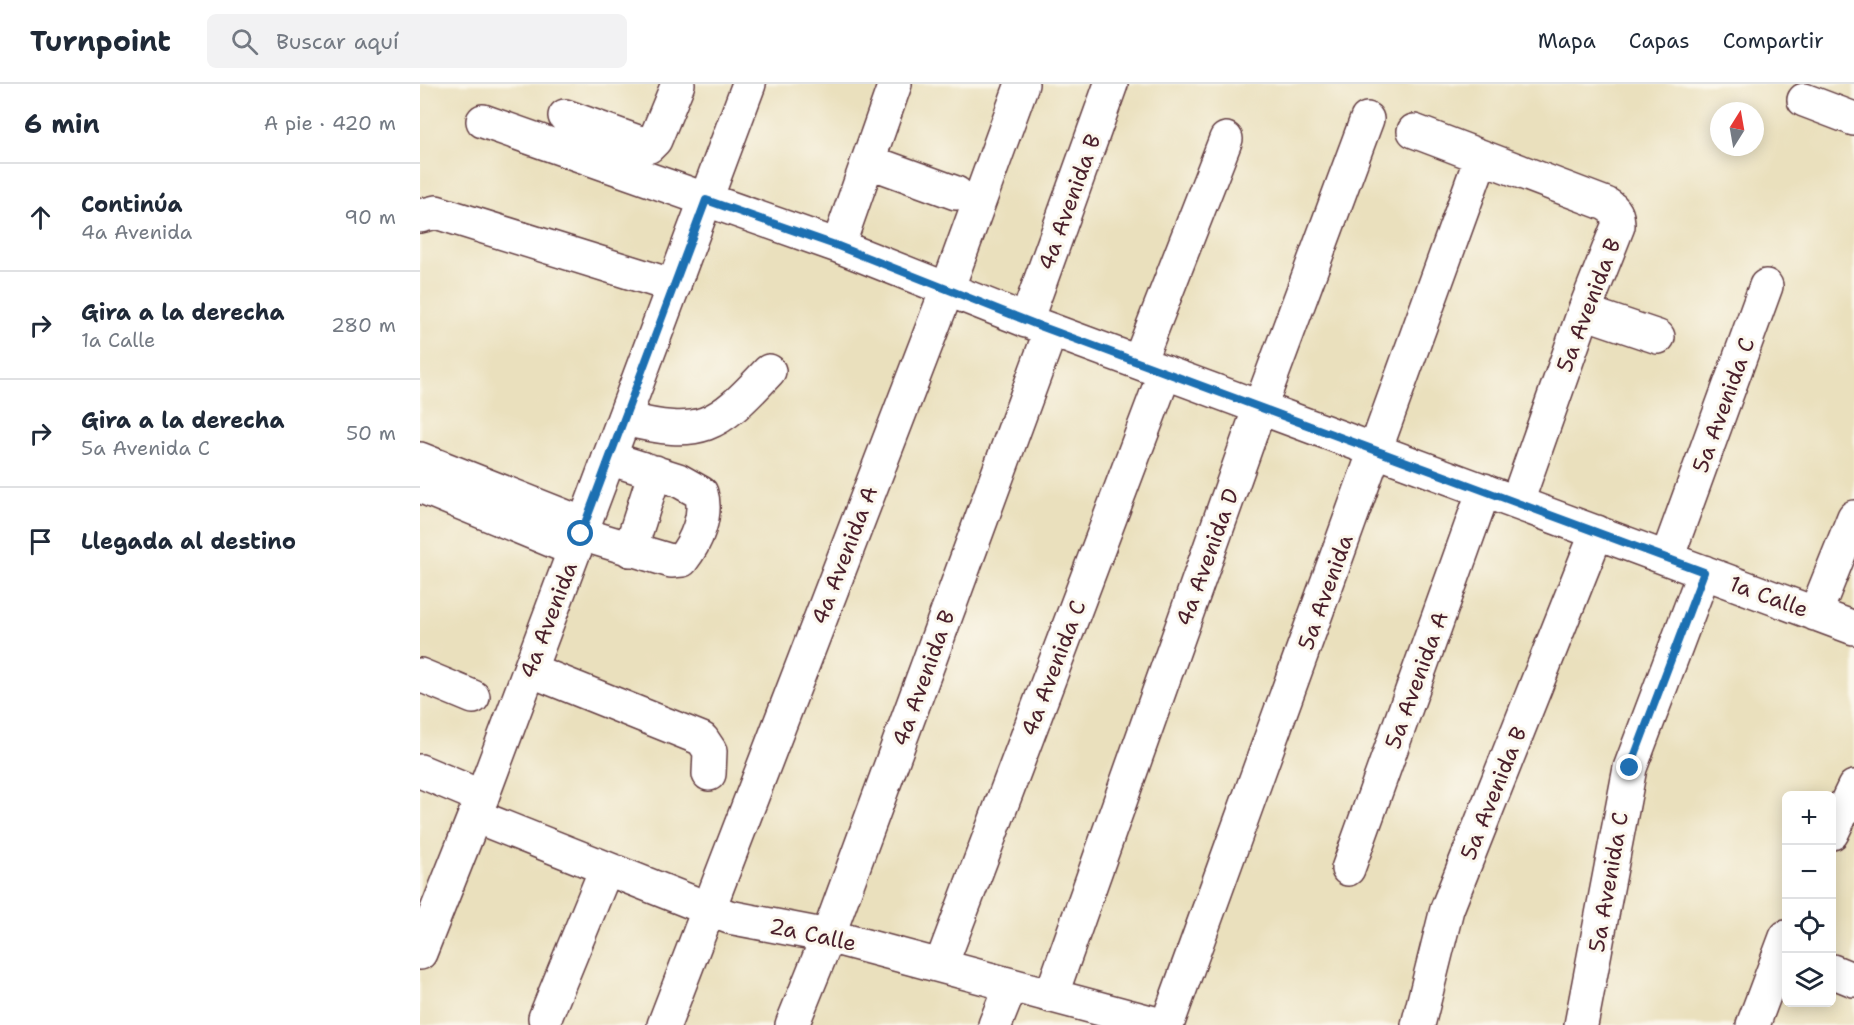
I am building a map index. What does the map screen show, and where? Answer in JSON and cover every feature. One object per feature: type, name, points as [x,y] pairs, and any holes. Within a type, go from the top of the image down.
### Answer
[{"type":"street","points":[[565,116],[649,146],[655,140],[678,84]]},
{"type":"street","name":"4a Avenida","points":[[420,953],[530,670],[749,84]]},
{"type":"street","points":[[838,246],[895,84]]},
{"type":"street","name":"4a Avenida A","points":[[664,1025],[947,290],[1022,84]]},
{"type":"street","name":"4a Avenida B","points":[[792,1025],[828,936],[1039,325],[1111,84]]},
{"type":"street","points":[[1804,100],[1854,119]]},
{"type":"street","name":"4a Avenida D","points":[[1051,996],[1260,406],[1367,119]]},
{"type":"street","name":"1a Calle","points":[[483,121],[838,246],[1039,325],[1854,628]]},
{"type":"street","name":"5a Avenida B","points":[[1414,131],[1615,209],[1618,226],[1584,312],[1518,502]]},
{"type":"street","name":"4a Avenida C","points":[[941,965],[1152,367],[1226,139]]},
{"type":"street","name":"5a Avenida","points":[[1167,1025],[1482,158]]},
{"type":"street","points":[[868,160],[956,192]]},
{"type":"street","points":[[420,216],[436,212],[674,286]]},
{"type":"street","name":"5a Avenida C","points":[[1667,558],[1766,286]]},
{"type":"street","points":[[1584,312],[1658,337]]},
{"type":"street","points":[[624,419],[665,429],[682,429],[701,425],[734,408],[769,371]]},
{"type":"street","points":[[420,486],[580,536],[671,561],[682,560],[698,534],[704,503],[700,493],[678,480],[609,458]]},
{"type":"street","points":[[420,459],[580,536]]},
{"type":"street","points":[[630,550],[655,472]]},
{"type":"street","name":"5a Avenida A","points":[[1348,869],[1484,490]]},
{"type":"street","points":[[1815,614],[1854,517]]},
{"type":"street","name":"5a Avenida B","points":[[1418,1025],[1447,909],[1597,532]]},
{"type":"street","name":"5a Avenida C","points":[[1581,1025],[1630,768],[1704,572]]},
{"type":"street","points":[[530,670],[702,738],[710,752],[709,774]]},
{"type":"street","points":[[420,675],[473,697]]},
{"type":"street","name":"2a Calle","points":[[420,771],[478,806],[606,869],[708,910],[828,936],[1161,1025]]},
{"type":"street","points":[[545,1018],[606,869]]},
{"type":"street","points":[[1753,1025],[1782,953]]},
{"type":"street","points":[[1836,973],[1854,980]]},
{"type":"street","points":[[995,1025],[1011,985]]},
{"type":"route","points":[[581,534],[706,200],[838,246],[1040,326],[1704,572],[1630,768]]}]
